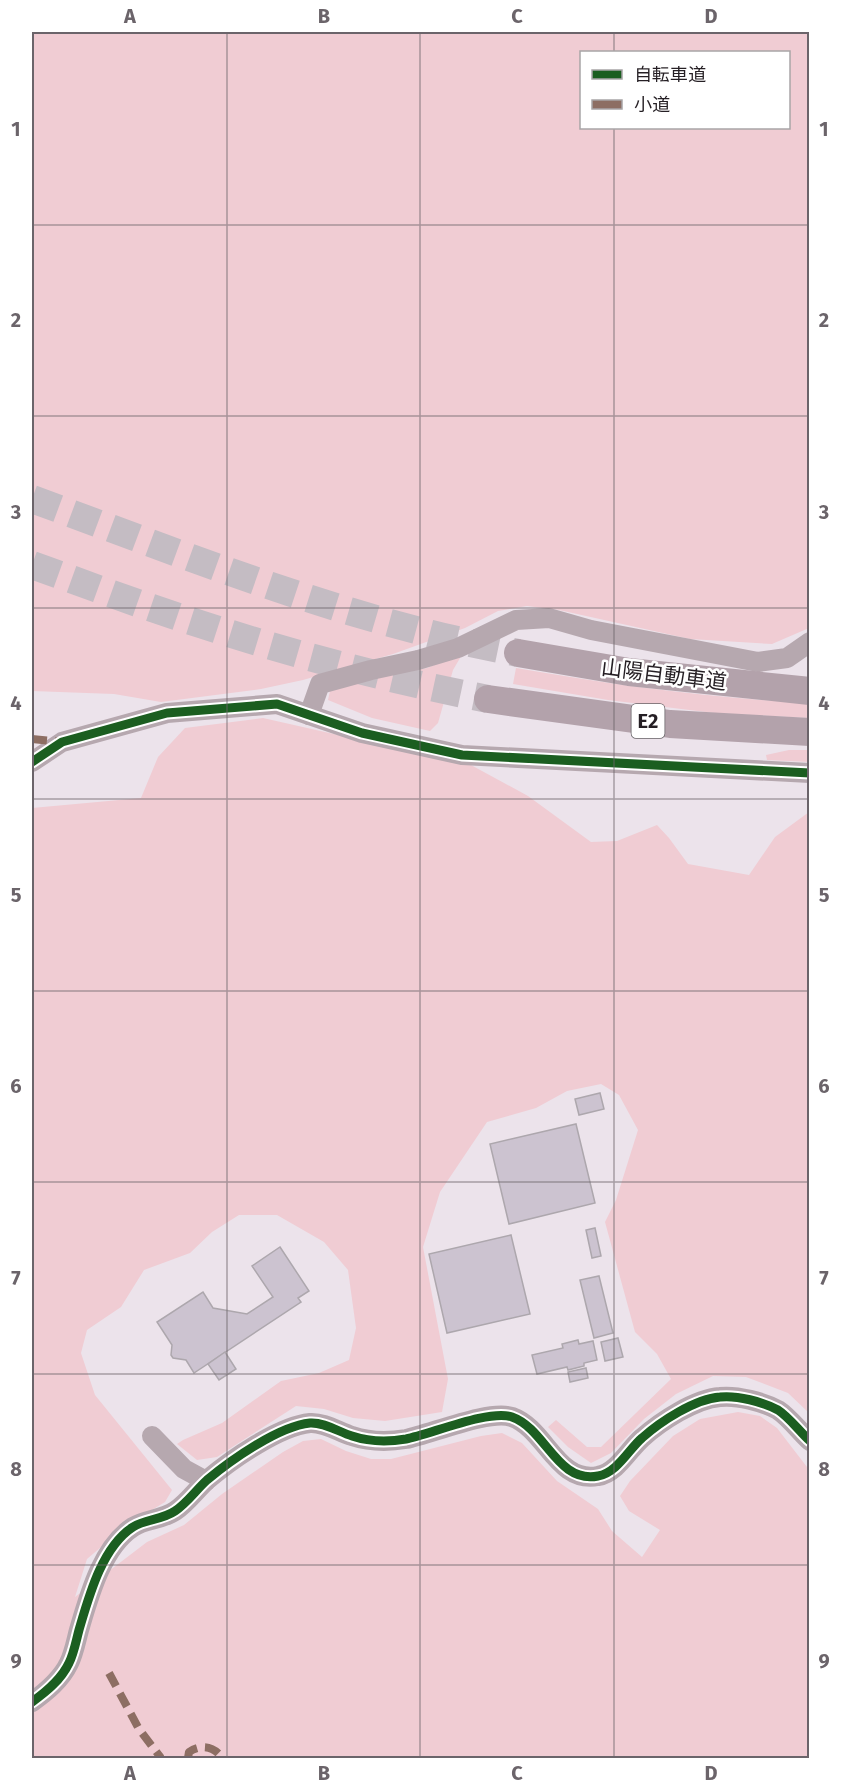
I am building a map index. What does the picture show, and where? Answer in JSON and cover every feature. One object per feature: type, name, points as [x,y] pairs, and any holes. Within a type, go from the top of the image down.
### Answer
[{"type":"highway","name":"山陽自動車道","points":[[519,653],[629,672],[810,690]]},
{"type":"highway","name":"E2","points":[[488,699],[670,724],[810,732]]},
{"type":"street","points":[[309,715],[320,684],[458,648],[516,620],[549,618],[591,630],[758,662],[787,658],[810,642]]},
{"type":"street","points":[[32,762],[62,742],[167,713],[277,704],[362,733],[462,755],[810,773]]},
{"type":"street","points":[[32,1702],[56,1683],[69,1663],[106,1555],[117,1540],[136,1526],[160,1519],[176,1511],[206,1481],[271,1437],[294,1426],[313,1423],[354,1437],[380,1442],[405,1439],[487,1417],[512,1417],[531,1430],[559,1461],[577,1476],[600,1476],[616,1466],[642,1437],[686,1407],[720,1396],[755,1400],[780,1411],[810,1441]]},
{"type":"street","points":[[152,1436],[184,1468],[206,1481]]},
{"type":"shaded area","points":[[32,32],[809,32],[809,628],[772,644],[690,639],[559,610],[527,606],[498,611],[465,628],[393,654],[303,680],[261,689],[161,702],[114,694],[32,691]]},
{"type":"shaded area","points":[[463,653],[453,670],[438,723],[430,731],[372,718],[328,700],[330,691],[357,680],[427,668]]},
{"type":"shaded area","points":[[516,668],[662,690],[809,703],[809,718],[714,713],[608,700],[513,684]]},
{"type":"shaded area","points":[[263,718],[471,765],[528,796],[591,842],[617,841],[657,825],[688,864],[749,875],[775,837],[809,812],[809,1413],[788,1393],[746,1377],[713,1376],[676,1394],[644,1419],[611,1453],[591,1463],[568,1447],[548,1427],[556,1420],[587,1447],[601,1447],[671,1379],[657,1354],[635,1332],[605,1222],[616,1200],[638,1130],[619,1095],[601,1084],[567,1091],[536,1108],[487,1122],[440,1192],[423,1247],[448,1379],[442,1412],[385,1421],[353,1418],[324,1409],[296,1406],[217,1457],[197,1460],[177,1444],[222,1423],[281,1381],[319,1373],[349,1360],[356,1328],[348,1270],[324,1242],[277,1215],[239,1215],[212,1232],[190,1253],[144,1270],[121,1307],[87,1330],[81,1353],[95,1395],[172,1490],[165,1502],[127,1525],[87,1559],[75,1597],[147,1542],[184,1525],[222,1494],[283,1452],[303,1441],[321,1439],[346,1451],[371,1459],[391,1459],[481,1436],[502,1433],[522,1443],[557,1481],[598,1509],[612,1531],[642,1557],[660,1530],[629,1511],[620,1496],[630,1481],[673,1436],[700,1419],[738,1412],[760,1416],[777,1428],[809,1470],[809,1758],[32,1758],[32,808],[141,798],[158,757],[185,728]]},
{"type":"shaded area","points":[[789,750],[809,750],[809,762],[767,760],[766,755]]},
{"type":"building","points":[[600,1093],[604,1109],[579,1115],[575,1099]]},
{"type":"building","points":[[576,1124],[595,1203],[509,1224],[490,1144]]},
{"type":"building","points":[[595,1228],[601,1256],[592,1258],[586,1230]]},
{"type":"building","points":[[511,1235],[530,1314],[447,1333],[429,1254]]},
{"type":"building","points":[[280,1247],[309,1291],[298,1298],[301,1302],[194,1373],[186,1360],[173,1358],[172,1345],[157,1322],[203,1292],[213,1308],[247,1314],[273,1297],[252,1266]]},
{"type":"building","points":[[599,1276],[613,1333],[594,1338],[580,1280]]},
{"type":"building","points":[[618,1338],[623,1357],[605,1361],[601,1342]]},
{"type":"building","points":[[578,1340],[579,1344],[593,1341],[597,1360],[568,1370],[567,1367],[537,1374],[532,1355],[563,1348],[562,1344]]},
{"type":"building","points":[[225,1352],[236,1369],[219,1380],[208,1364]]},
{"type":"building","points":[[586,1368],[588,1378],[570,1382],[568,1372]]},
{"type":"tunnel","points":[[32,499],[224,570],[322,603],[432,634],[518,653]]},
{"type":"tunnel","points":[[32,565],[158,610],[271,646],[379,675],[488,699]]},
{"type":"marked path","points":[[32,739],[62,742]]},
{"type":"marked path","points":[[109,1673],[139,1729],[161,1758]]},
{"type":"marked path","points":[[188,1758],[189,1752],[203,1747],[215,1751],[222,1758]]},
{"type":"cycle path","points":[[32,762],[62,742],[167,713],[277,704],[362,733],[462,755],[810,773]]},
{"type":"cycle path","points":[[32,1702],[53,1685],[66,1669],[98,1573],[122,1536],[138,1524],[175,1511],[207,1480],[229,1463],[270,1437],[298,1425],[315,1423],[359,1438],[386,1441],[406,1439],[475,1419],[502,1415],[524,1423],[562,1464],[572,1472],[584,1476],[605,1474],[622,1460],[642,1438],[668,1418],[689,1406],[720,1397],[750,1400],[778,1410],[810,1441]]}]
